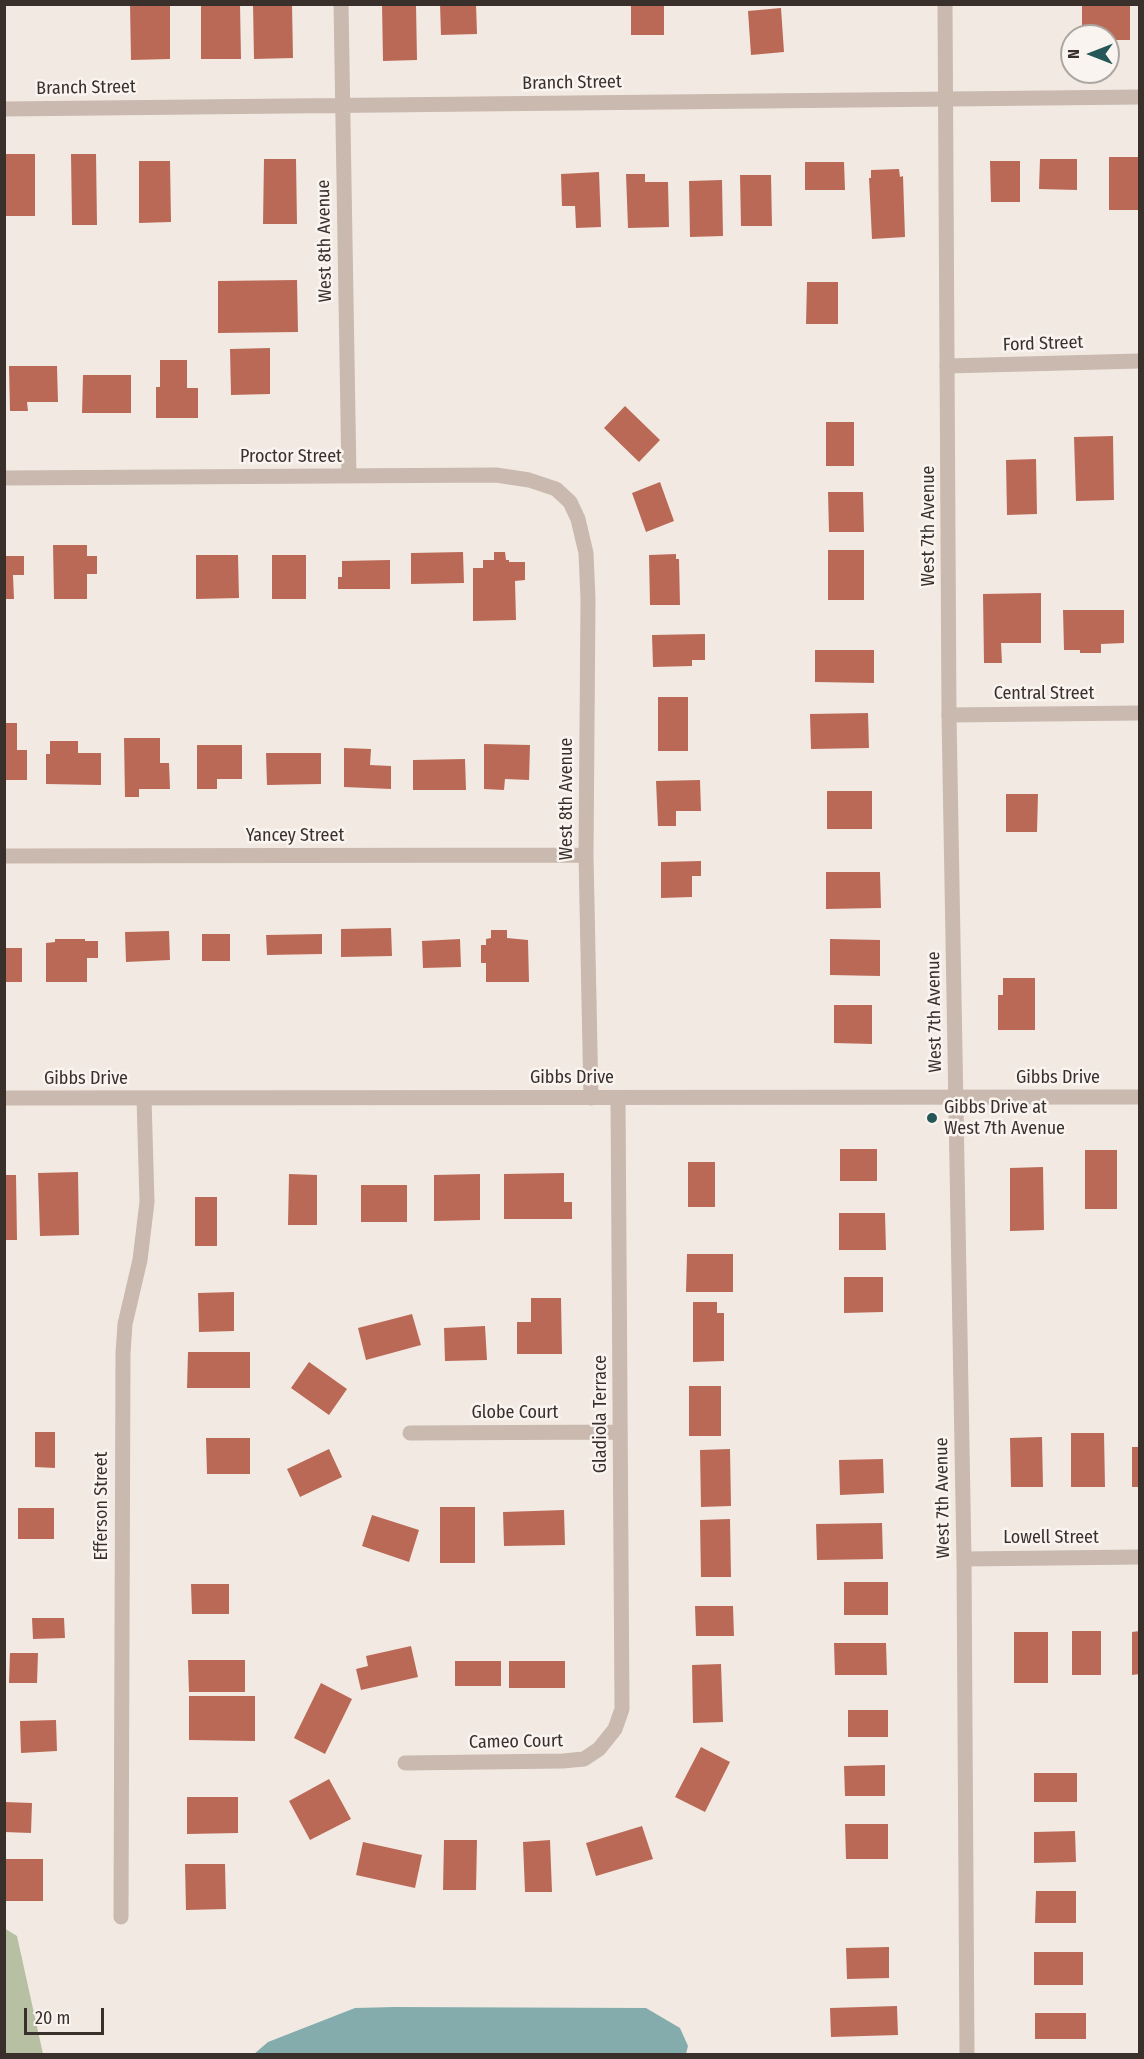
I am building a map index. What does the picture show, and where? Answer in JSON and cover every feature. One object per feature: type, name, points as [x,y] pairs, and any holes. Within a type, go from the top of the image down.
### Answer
[{"type":"street","name":"West 8th Avenue","points":[[341,4],[349,476]]},
{"type":"street","name":"West 7th Avenue","points":[[945,4],[949,714],[963,1558],[967,2055]]},
{"type":"street","name":"Branch Street","points":[[4,109],[1140,97]]},
{"type":"street","name":"Ford Street","points":[[947,366],[1140,361]]},
{"type":"street","name":"Proctor Street","points":[[4,478],[496,475],[529,480],[556,489],[570,502]]},
{"type":"street","name":"West 8th Avenue","points":[[570,502],[578,519],[586,553],[588,599],[586,855],[591,1098]]},
{"type":"street","name":"Central Street","points":[[949,714],[1140,713]]},
{"type":"street","name":"Yancey Street","points":[[4,856],[586,855]]},
{"type":"street","name":"Gibbs Drive","points":[[4,1098],[1140,1097]]},
{"type":"street","name":"Efferson Street","points":[[121,1917],[123,1353],[125,1324],[140,1260],[147,1202],[144,1098]]},
{"type":"street","name":"Gladiola Terrace","points":[[615,1729],[622,1709],[618,1098]]},
{"type":"street","name":"Globe Court","points":[[410,1432],[620,1432]]},
{"type":"street","name":"Lowell Street","points":[[963,1558],[1140,1557]]},
{"type":"street","name":"Cameo Court","points":[[405,1763],[584,1759],[599,1749],[615,1729]]},
{"type":"green space","points":[[4,1928],[17,1936],[43,2054],[5,2054]]},
{"type":"water","points":[[355,2008],[646,2008],[680,2028],[688,2046],[686,2054],[254,2054],[268,2042]]},
{"type":"building","points":[[130,4],[170,4],[170,59],[131,60]]},
{"type":"building","points":[[201,4],[240,4],[241,59],[201,59]]},
{"type":"building","points":[[253,4],[292,4],[293,58],[254,59]]},
{"type":"building","points":[[382,4],[416,4],[417,60],[383,61]]},
{"type":"building","points":[[440,4],[476,4],[477,34],[441,35]]},
{"type":"building","points":[[631,4],[664,4],[664,35],[631,35]]},
{"type":"building","points":[[1082,4],[1130,4],[1130,40],[1120,40],[1120,24],[1082,24]]},
{"type":"building","points":[[781,8],[784,52],[751,55],[748,11]]},
{"type":"building","points":[[4,154],[35,154],[35,216],[4,216]]},
{"type":"building","points":[[71,154],[96,154],[97,225],[72,225]]},
{"type":"building","points":[[1109,157],[1140,157],[1140,210],[1109,210]]},
{"type":"building","points":[[264,159],[296,159],[297,224],[263,224]]},
{"type":"building","points":[[1040,159],[1077,159],[1077,190],[1039,189]]},
{"type":"building","points":[[139,161],[170,161],[171,222],[139,223]]},
{"type":"building","points":[[990,161],[1020,161],[1020,202],[991,202]]},
{"type":"building","points":[[805,162],[844,162],[845,190],[805,190]]},
{"type":"building","points":[[899,169],[900,177],[903,176],[905,237],[872,239],[869,178],[871,178],[871,170]]},
{"type":"building","points":[[599,172],[601,227],[576,228],[575,206],[562,206],[561,174]]},
{"type":"building","points":[[626,174],[645,174],[645,182],[668,182],[669,227],[628,228]]},
{"type":"building","points":[[740,175],[771,175],[772,226],[741,226]]},
{"type":"building","points":[[722,180],[723,236],[690,237],[689,181]]},
{"type":"building","points":[[297,280],[298,332],[218,333],[218,281]]},
{"type":"building","points":[[807,282],[838,282],[838,324],[806,324]]},
{"type":"building","points":[[270,348],[270,394],[231,395],[230,349]]},
{"type":"building","points":[[160,360],[187,360],[187,388],[198,388],[198,418],[156,418],[156,387],[160,387]]},
{"type":"building","points":[[9,366],[57,366],[58,402],[27,402],[28,411],[10,411]]},
{"type":"building","points":[[83,375],[131,375],[131,413],[82,413]]},
{"type":"building","points":[[625,406],[660,440],[639,462],[604,428]]},
{"type":"building","points":[[826,422],[854,422],[854,466],[826,466]]},
{"type":"building","points":[[1113,436],[1114,500],[1076,501],[1074,437]]},
{"type":"building","points":[[1036,459],[1037,514],[1007,515],[1006,460]]},
{"type":"building","points":[[660,482],[674,521],[646,532],[632,493]]},
{"type":"building","points":[[828,492],[863,492],[864,532],[829,532]]},
{"type":"building","points":[[53,545],[87,545],[87,556],[97,556],[97,574],[87,574],[87,599],[54,599]]},
{"type":"building","points":[[828,550],[864,550],[864,600],[828,600]]},
{"type":"building","points":[[463,552],[464,583],[411,584],[411,553]]},
{"type":"building","points":[[494,552],[505,552],[506,560],[509,562],[525,562],[525,580],[515,581],[516,620],[473,621],[473,568],[483,568],[483,560],[494,560]]},
{"type":"building","points":[[676,554],[676,559],[679,559],[680,605],[650,605],[649,555]]},
{"type":"building","points":[[196,555],[238,555],[239,598],[196,599]]},
{"type":"building","points":[[272,555],[306,555],[306,599],[272,599]]},
{"type":"building","points":[[4,556],[24,556],[24,575],[13,575],[14,599],[4,599]]},
{"type":"building","points":[[390,560],[390,589],[338,589],[338,577],[342,577],[342,561]]},
{"type":"building","points":[[1041,593],[1041,643],[1001,643],[1002,663],[984,663],[983,594]]},
{"type":"building","points":[[1063,610],[1124,610],[1124,643],[1101,644],[1101,653],[1064,650]]},
{"type":"building","points":[[705,634],[705,660],[692,660],[692,666],[653,667],[652,635]]},
{"type":"building","points":[[815,650],[874,650],[874,683],[815,682]]},
{"type":"building","points":[[658,697],[688,697],[688,751],[658,751]]},
{"type":"building","points":[[868,713],[869,748],[811,749],[810,714]]},
{"type":"building","points":[[4,723],[17,723],[17,750],[27,750],[27,780],[4,780]]},
{"type":"building","points":[[124,738],[160,738],[160,763],[169,763],[170,789],[139,789],[139,797],[125,797]]},
{"type":"building","points":[[50,741],[78,741],[78,753],[101,753],[101,785],[46,784],[46,754],[50,754]]},
{"type":"building","points":[[484,744],[530,745],[529,780],[505,779],[504,790],[484,789]]},
{"type":"building","points":[[197,745],[242,745],[242,779],[217,779],[217,789],[197,789]]},
{"type":"building","points":[[344,748],[371,749],[370,765],[391,766],[391,789],[344,787]]},
{"type":"building","points":[[266,753],[321,753],[321,784],[267,785]]},
{"type":"building","points":[[465,759],[466,790],[413,790],[413,760]]},
{"type":"building","points":[[700,780],[701,811],[676,811],[676,826],[658,826],[656,781]]},
{"type":"building","points":[[827,791],[872,791],[872,829],[827,829]]},
{"type":"building","points":[[1006,794],[1038,794],[1037,832],[1006,832]]},
{"type":"building","points":[[701,861],[701,876],[692,876],[692,897],[661,898],[661,862]]},
{"type":"building","points":[[826,872],[880,872],[881,908],[826,909]]},
{"type":"building","points":[[391,928],[392,956],[341,957],[341,929]]},
{"type":"building","points":[[491,930],[507,930],[507,938],[528,940],[529,982],[486,982],[486,963],[481,963],[481,945],[486,945],[486,939],[491,938]]},
{"type":"building","points":[[169,931],[170,960],[126,962],[125,932]]},
{"type":"building","points":[[202,934],[230,934],[230,961],[202,961]]},
{"type":"building","points":[[322,934],[322,954],[267,955],[266,935]]},
{"type":"building","points":[[55,939],[98,941],[98,958],[87,958],[87,982],[46,982],[46,943],[55,942]]},
{"type":"building","points":[[460,939],[461,967],[423,968],[422,941]]},
{"type":"building","points":[[830,939],[880,940],[880,976],[830,975]]},
{"type":"building","points":[[4,948],[22,948],[22,982],[4,982]]},
{"type":"building","points":[[1003,978],[1035,978],[1035,1030],[998,1030],[998,995],[1003,995]]},
{"type":"building","points":[[834,1005],[872,1005],[872,1044],[834,1043]]},
{"type":"building","points":[[840,1149],[877,1149],[877,1181],[840,1181]]},
{"type":"building","points":[[1085,1150],[1117,1150],[1117,1209],[1085,1209]]},
{"type":"building","points":[[688,1162],[715,1162],[715,1207],[688,1207]]},
{"type":"building","points":[[1043,1167],[1044,1230],[1010,1231],[1010,1168]]},
{"type":"building","points":[[78,1172],[79,1235],[40,1236],[38,1173]]},
{"type":"building","points":[[564,1173],[564,1202],[572,1202],[572,1219],[504,1219],[504,1174]]},
{"type":"building","points":[[289,1174],[317,1175],[317,1225],[288,1225]]},
{"type":"building","points":[[480,1174],[480,1220],[434,1221],[434,1175]]},
{"type":"building","points":[[4,1175],[16,1175],[17,1240],[4,1240]]},
{"type":"building","points":[[361,1185],[407,1185],[407,1222],[361,1222]]},
{"type":"building","points":[[195,1197],[217,1197],[217,1246],[195,1246]]},
{"type":"building","points":[[839,1213],[885,1213],[886,1250],[839,1250]]},
{"type":"building","points":[[687,1254],[733,1254],[733,1292],[686,1292]]},
{"type":"building","points":[[844,1277],[883,1277],[883,1312],[844,1313]]},
{"type":"building","points":[[234,1292],[234,1331],[199,1332],[198,1293]]},
{"type":"building","points":[[531,1298],[561,1298],[562,1354],[517,1354],[517,1322],[531,1322]]},
{"type":"building","points":[[693,1302],[717,1302],[717,1313],[724,1313],[724,1361],[693,1362]]},
{"type":"building","points":[[412,1314],[421,1345],[366,1360],[358,1328]]},
{"type":"building","points":[[485,1326],[487,1360],[445,1361],[444,1328]]},
{"type":"building","points":[[188,1352],[250,1352],[250,1388],[187,1388]]},
{"type":"building","points":[[309,1362],[347,1389],[329,1415],[291,1388]]},
{"type":"building","points":[[689,1386],[721,1386],[721,1436],[689,1436]]},
{"type":"building","points":[[35,1432],[55,1432],[55,1468],[35,1467]]},
{"type":"building","points":[[1071,1433],[1104,1433],[1105,1487],[1071,1487]]},
{"type":"building","points":[[1042,1437],[1043,1487],[1011,1487],[1010,1438]]},
{"type":"building","points":[[206,1438],[250,1438],[250,1474],[207,1474]]},
{"type":"building","points":[[1132,1447],[1140,1447],[1140,1487],[1132,1487]]},
{"type":"building","points":[[329,1449],[342,1477],[300,1497],[287,1469]]},
{"type":"building","points":[[730,1449],[731,1506],[701,1507],[700,1450]]},
{"type":"building","points":[[883,1459],[884,1493],[840,1495],[839,1460]]},
{"type":"building","points":[[440,1507],[475,1507],[475,1563],[440,1563]]},
{"type":"building","points":[[18,1508],[54,1508],[54,1539],[18,1539]]},
{"type":"building","points":[[564,1510],[565,1545],[504,1546],[503,1512]]},
{"type":"building","points":[[372,1515],[419,1530],[409,1562],[362,1546]]},
{"type":"building","points":[[730,1519],[731,1577],[701,1577],[700,1520]]},
{"type":"building","points":[[882,1523],[883,1559],[817,1560],[816,1524]]},
{"type":"building","points":[[844,1582],[888,1582],[888,1615],[844,1615]]},
{"type":"building","points":[[191,1584],[229,1584],[229,1614],[192,1614]]},
{"type":"building","points":[[695,1606],[733,1606],[734,1636],[696,1636]]},
{"type":"building","points":[[32,1618],[64,1618],[65,1638],[33,1639]]},
{"type":"building","points":[[1072,1631],[1101,1631],[1101,1675],[1072,1675]]},
{"type":"building","points":[[1140,1631],[1140,1674],[1132,1675],[1132,1632]]},
{"type":"building","points":[[1014,1632],[1048,1632],[1048,1683],[1014,1683]]},
{"type":"building","points":[[834,1643],[886,1643],[887,1675],[835,1675]]},
{"type":"building","points":[[411,1646],[418,1677],[361,1690],[356,1669],[368,1666],[366,1656]]},
{"type":"building","points":[[10,1653],[38,1653],[37,1683],[9,1683]]},
{"type":"building","points":[[188,1660],[245,1660],[245,1692],[189,1692]]},
{"type":"building","points":[[455,1661],[501,1661],[501,1686],[455,1686]]},
{"type":"building","points":[[509,1661],[565,1661],[565,1688],[509,1688]]},
{"type":"building","points":[[721,1664],[723,1722],[693,1723],[692,1665]]},
{"type":"building","points":[[321,1683],[352,1699],[325,1754],[294,1738]]},
{"type":"building","points":[[189,1696],[255,1696],[255,1741],[189,1740]]},
{"type":"building","points":[[848,1710],[888,1710],[888,1737],[848,1737]]},
{"type":"building","points":[[56,1720],[57,1751],[21,1753],[20,1721]]},
{"type":"building","points":[[701,1747],[730,1762],[705,1812],[675,1797]]},
{"type":"building","points":[[885,1765],[885,1796],[845,1796],[844,1766]]},
{"type":"building","points":[[1034,1773],[1077,1773],[1077,1802],[1034,1802]]},
{"type":"building","points":[[329,1779],[351,1819],[310,1840],[289,1801]]},
{"type":"building","points":[[187,1797],[238,1797],[238,1833],[187,1834]]},
{"type":"building","points":[[4,1802],[32,1803],[31,1833],[4,1832]]},
{"type":"building","points":[[845,1824],[888,1824],[888,1859],[846,1859]]},
{"type":"building","points":[[642,1826],[653,1859],[596,1876],[586,1843]]},
{"type":"building","points":[[1075,1831],[1076,1862],[1034,1863],[1034,1832]]},
{"type":"building","points":[[444,1840],[477,1840],[476,1890],[443,1890]]},
{"type":"building","points":[[550,1840],[552,1892],[525,1892],[523,1842]]},
{"type":"building","points":[[363,1842],[422,1855],[415,1888],[356,1875]]},
{"type":"building","points":[[4,1859],[43,1859],[43,1901],[4,1901]]},
{"type":"building","points":[[185,1864],[225,1864],[226,1909],[186,1910]]},
{"type":"building","points":[[1036,1891],[1076,1891],[1076,1923],[1035,1923]]},
{"type":"building","points":[[889,1947],[889,1978],[847,1979],[846,1948]]},
{"type":"building","points":[[1034,1952],[1083,1952],[1083,1985],[1034,1985]]},
{"type":"building","points":[[897,2006],[898,2035],[831,2037],[830,2008]]},
{"type":"building","points":[[1035,2013],[1086,2013],[1086,2039],[1035,2039]]},
{"type":"place","name":"Gibbs Drive at West 7th Avenue","points":[[932,1118]]}]
